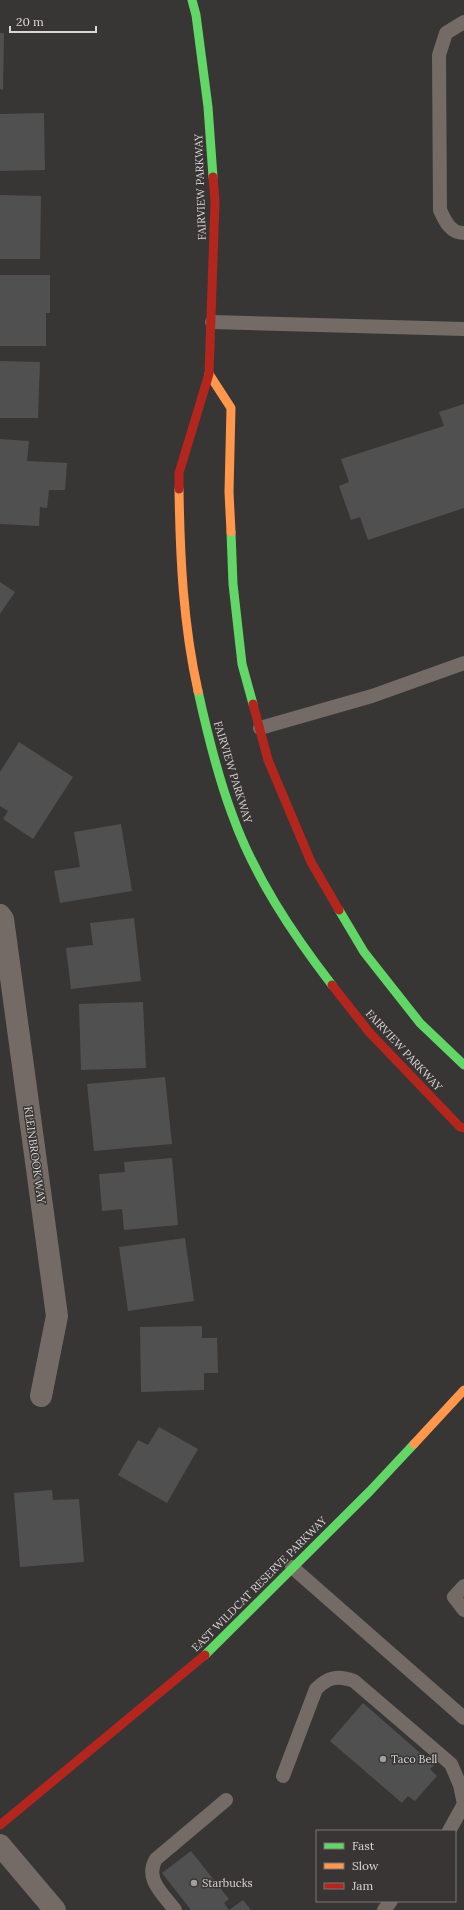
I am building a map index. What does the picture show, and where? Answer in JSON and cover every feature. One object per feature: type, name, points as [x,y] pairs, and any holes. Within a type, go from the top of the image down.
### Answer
[{"type":"main road","name":"FAIRVIEW PARKWAY","points":[[192,0],[196,15],[208,107],[215,202],[210,374],[179,473],[180,562],[191,661],[210,742],[232,816],[264,885],[311,958],[369,1032],[460,1127],[464,1128]]},
{"type":"main road","points":[[210,374],[231,408],[230,492],[233,584],[242,664],[268,760],[310,862],[364,952],[420,1023],[464,1065]]},
{"type":"main road","name":"EAST WILDCAT RESERVE PARKWAY","points":[[0,1825],[211,1650],[292,1567],[370,1491],[464,1390]]},
{"type":"street","name":"KLEINBROOK WAY","points":[[0,915],[3,919],[57,1316],[42,1396]]},
{"type":"street","points":[[0,1845],[55,1910]]},
{"type":"lane","points":[[464,22],[446,33],[439,55],[439,63],[440,210],[448,226],[460,233],[464,233]]},
{"type":"lane","points":[[212,322],[464,329]]},
{"type":"lane","points":[[260,728],[372,696],[464,663]]},
{"type":"lane","points":[[292,1567],[464,1717]]},
{"type":"lane","points":[[464,1586],[454,1597],[464,1610]]},
{"type":"lane","points":[[283,1776],[316,1689],[324,1680],[335,1677],[345,1677],[354,1681],[451,1764],[460,1785],[464,1804],[450,1830]]},
{"type":"lane","points":[[175,1910],[156,1884],[151,1874],[152,1866],[156,1859],[226,1800]]},
{"type":"lane","points":[[384,1910],[390,1902]]},
{"type":"building","points":[[0,33],[4,33],[3,90],[0,89]]},
{"type":"building","points":[[44,113],[45,170],[0,171],[0,114]]},
{"type":"building","points":[[0,195],[41,196],[40,259],[0,259]]},
{"type":"building","points":[[0,275],[50,275],[50,313],[46,313],[46,346],[0,346]]},
{"type":"building","points":[[0,361],[40,362],[38,418],[0,418]]},
{"type":"building","points":[[464,404],[464,508],[368,540],[360,517],[351,520],[339,486],[349,482],[341,459],[444,426],[439,412]]},
{"type":"building","points":[[0,439],[29,441],[27,461],[67,463],[65,490],[49,490],[47,508],[40,507],[39,526],[0,524]]},
{"type":"building","points":[[0,582],[15,592],[0,614]]},
{"type":"building","points":[[19,742],[73,777],[33,839],[3,819],[8,811],[0,806],[0,772]]},
{"type":"building","points":[[121,824],[132,891],[60,903],[54,871],[80,867],[74,832]]},
{"type":"building","points":[[134,918],[141,981],[71,989],[66,948],[93,945],[90,923]]},
{"type":"building","points":[[143,1002],[146,1068],[81,1070],[79,1004]]},
{"type":"building","points":[[165,1077],[172,1144],[94,1151],[87,1084]]},
{"type":"building","points":[[172,1158],[178,1225],[124,1230],[122,1209],[102,1211],[99,1174],[125,1172],[124,1162]]},
{"type":"building","points":[[185,1238],[194,1301],[128,1311],[119,1247]]},
{"type":"building","points":[[202,1326],[202,1338],[217,1338],[218,1373],[204,1373],[204,1390],[141,1392],[140,1327]]},
{"type":"building","points":[[159,1427],[198,1449],[167,1503],[118,1475],[138,1440],[148,1445]]},
{"type":"building","points":[[52,1490],[53,1500],[79,1499],[84,1562],[20,1567],[14,1493]]},
{"type":"building","points":[[363,1703],[434,1765],[430,1769],[437,1776],[415,1801],[408,1796],[402,1803],[330,1741]]},
{"type":"building","points":[[191,1851],[229,1899],[224,1903],[229,1910],[191,1910],[162,1873]]},
{"type":"building","points":[[243,1900],[251,1910],[229,1910]]},
{"type":"traffic: fast","points":[[192,0],[196,15],[208,107],[213,177]]},
{"type":"traffic: fast","points":[[231,532],[233,584],[242,664],[253,704]]},
{"type":"traffic: fast","points":[[198,691],[217,768],[241,837],[251,860],[275,903],[332,985]]},
{"type":"traffic: fast","points":[[339,910],[364,952],[420,1023],[464,1065]]},
{"type":"traffic: fast","points":[[205,1655],[370,1491],[414,1444]]},
{"type":"traffic: slow","points":[[209,374],[231,408],[229,492],[231,532]]},
{"type":"traffic: slow","points":[[179,489],[183,590],[189,641],[198,691]]},
{"type":"traffic: slow","points":[[414,1444],[464,1390]]},
{"type":"traffic: jam","points":[[179,489],[179,473],[209,374],[215,202],[213,177]]},
{"type":"traffic: jam","points":[[253,704],[268,760],[311,862],[339,910]]},
{"type":"traffic: jam","points":[[332,985],[369,1032],[460,1127],[464,1128]]},
{"type":"traffic: jam","points":[[0,1825],[205,1655]]},
{"type":"place","name":"Taco Bell","points":[[383,1759]]},
{"type":"place","name":"Starbucks","points":[[194,1883]]}]
